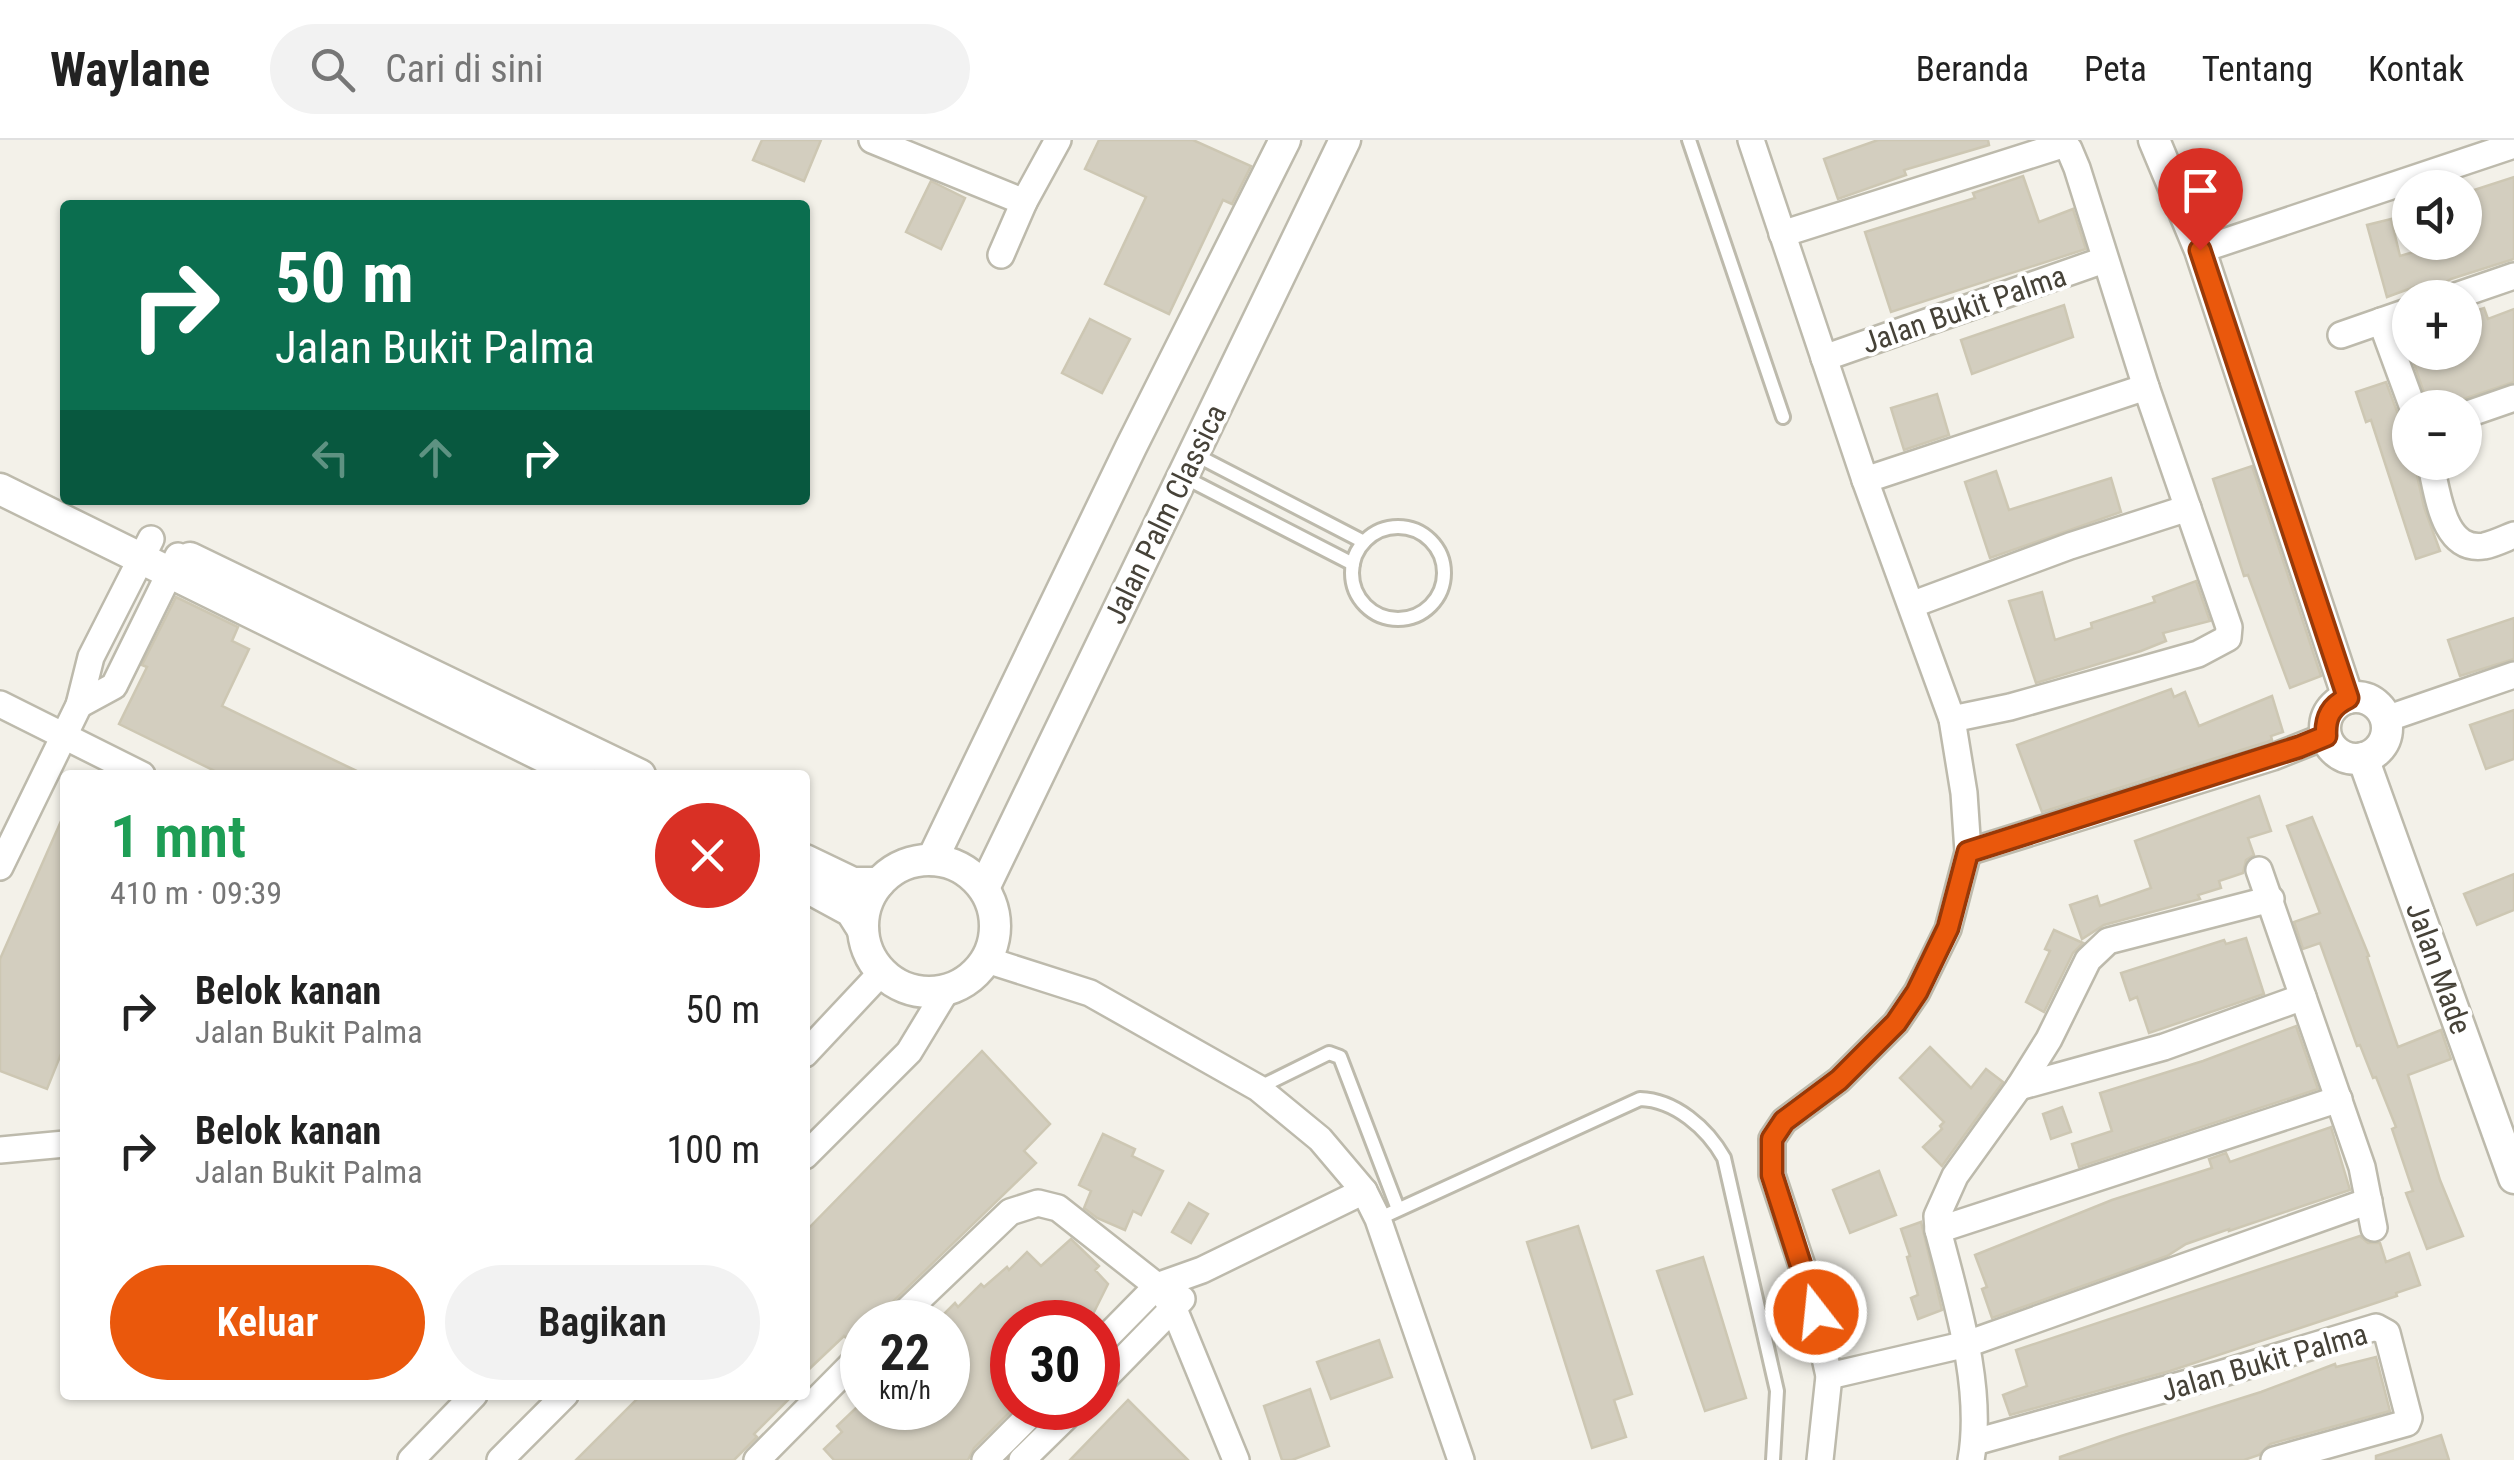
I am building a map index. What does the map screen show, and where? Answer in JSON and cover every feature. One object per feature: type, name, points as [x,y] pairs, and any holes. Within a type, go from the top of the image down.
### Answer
[{"type":"street","points":[[1002,255],[1024,202],[1058,140]]},
{"type":"street","name":"Jalan Palm Classica","points":[[932,860],[1122,465],[1285,140]]},
{"type":"street","name":"Jalan Palm Classica","points":[[984,888],[1345,140]]},
{"type":"street","name":"Jalan Bukit Palma","points":[[1751,140],[1865,480],[1952,720],[1964,794],[1968,852],[1948,928],[1896,1023],[1839,1080],[1784,1121],[1772,1139],[1772,1175],[1810,1290],[1829,1376],[1820,1460]]},
{"type":"street","points":[[2154,140],[2200,250],[2348,698]]},
{"type":"street","points":[[878,141],[1024,202]]},
{"type":"street","name":"Jalan Bukit Palma","points":[[1782,234],[2062,145],[2068,148],[2077,168],[2146,387],[2230,626],[2228,638],[2198,654],[2010,708],[1952,720]]},
{"type":"street","points":[[2200,250],[2514,146]]},
{"type":"street","name":"Jalan Bukit Palma","points":[[1824,358],[2104,260]]},
{"type":"street","points":[[2482,287],[2514,276]]},
{"type":"street","points":[[2341,335],[2392,317]]},
{"type":"street","points":[[2381,320],[2406,390]]},
{"type":"street","points":[[1865,480],[2146,387]]},
{"type":"street","points":[[2482,410],[2514,398]]},
{"type":"street","points":[[0,466],[60,496]]},
{"type":"street","points":[[2435,480],[2450,532],[2461,544],[2482,546],[2514,535]]},
{"type":"street","points":[[0,489],[146,548],[572,770]]},
{"type":"street","points":[[77,505],[146,548]]},
{"type":"street","points":[[1911,605],[2070,546],[2188,508]]},
{"type":"street","points":[[0,866],[78,705],[91,657],[146,548]]},
{"type":"street","points":[[78,705],[114,686],[174,562]]},
{"type":"street","points":[[174,562],[629,770]]},
{"type":"street","points":[[2386,718],[2514,675]]},
{"type":"street","points":[[2348,698],[2371,702],[2386,718],[2382,744],[2363,758],[2340,755],[2326,736],[2329,713],[2348,698]]},
{"type":"street","points":[[0,704],[132,770]]},
{"type":"street","points":[[1968,852],[2273,757],[2326,736]]},
{"type":"street","name":"Jalan Made","points":[[2363,758],[2514,1178]]},
{"type":"street","points":[[932,860],[970,873],[984,888],[994,911],[996,936],[987,960],[970,980],[946,992],[911,991],[881,973],[870,957],[864,930],[868,900],[879,883],[912,862],[932,860]]},
{"type":"street","points":[[810,862],[852,883],[879,883]]},
{"type":"street","points":[[2259,870],[2362,1167],[2374,1228]]},
{"type":"street","points":[[810,889],[851,911],[864,930]]},
{"type":"street","name":"Jalan Bukit Palma","points":[[2272,899],[2108,941],[2088,960],[2049,1039],[2020,1087],[1954,1176],[1937,1216],[1967,1344],[1973,1451],[2376,1327],[2387,1334],[2409,1418],[2407,1423],[2274,1460]]},
{"type":"street","points":[[987,960],[1090,993],[1258,1088],[1320,1139],[1388,1214],[1461,1460]]},
{"type":"street","points":[[810,1049],[881,973]]},
{"type":"street","points":[[810,1151],[909,1052],[946,992]]},
{"type":"street","points":[[2020,1087],[2164,1047],[2303,997]]},
{"type":"street","points":[[1938,1230],[2339,1099]]},
{"type":"street","points":[[0,1150],[60,1144]]},
{"type":"street","points":[[1120,1324],[1157,1286],[1202,1270],[1364,1191]]},
{"type":"street","points":[[1829,1376],[1967,1344],[2369,1201]]},
{"type":"street","points":[[917,1300],[1010,1212],[1038,1204],[1058,1208],[1157,1286],[1174,1309],[1236,1460]]},
{"type":"street","points":[[1120,1363],[1174,1309],[1202,1270]]},
{"type":"street","points":[[757,1460],[840,1376]]},
{"type":"street","points":[[411,1460],[469,1400]]},
{"type":"street","points":[[500,1460],[560,1400]]},
{"type":"street","points":[[985,1460],[1015,1430]]},
{"type":"street","points":[[1022,1460],[1053,1430]]},
{"type":"lane","points":[[1689,140],[1783,418]]},
{"type":"lane","points":[[1188,465],[1247,482],[1364,542]]},
{"type":"lane","points":[[1188,465],[1235,504],[1353,564]]},
{"type":"lane","points":[[1235,504],[1247,482]]},
{"type":"lane","points":[[1401,526],[1421,532],[1436,546],[1444,565],[1443,586],[1433,604],[1417,616],[1397,619],[1378,614],[1362,602],[1353,584],[1353,564],[1364,542],[1381,530],[1401,526]]},
{"type":"lane","points":[[1258,1088],[1329,1053],[1340,1057],[1388,1214],[1640,1099],[1658,1100],[1712,1136],[1724,1158],[1777,1391],[1773,1460]]},
{"type":"building","points":[[762,140],[821,140],[804,181],[753,160]]},
{"type":"building","points":[[1099,140],[1193,140],[1251,166],[1232,204],[1223,200],[1169,314],[1105,284],[1146,197],[1085,169]]},
{"type":"building","points":[[1878,140],[1988,140],[1989,145],[1904,170],[1906,175],[1838,199],[1824,159]]},
{"type":"building","points":[[2023,176],[2039,222],[2073,209],[2086,249],[1891,312],[1865,232],[1975,198],[1973,193]]},
{"type":"building","points":[[2514,177],[2514,259],[2449,280],[2392,280],[2392,295],[2387,297],[2367,225],[2391,219],[2392,260],[2482,260],[2482,187]]},
{"type":"building","points":[[931,181],[965,198],[941,249],[906,232]]},
{"type":"building","points":[[2064,305],[2073,337],[1972,374],[1961,340]]},
{"type":"building","points":[[2482,309],[2488,319],[2514,309],[2514,382],[2482,393],[2423,390],[2416,370],[2482,370]]},
{"type":"building","points":[[1090,319],[1130,339],[1102,393],[1062,373]]},
{"type":"building","points":[[2386,382],[2392,398],[2392,480],[2418,480],[2440,551],[2416,559],[2371,420],[2366,422],[2356,392]]},
{"type":"building","points":[[1937,394],[1949,435],[1904,450],[1891,408]]},
{"type":"building","points":[[2252,466],[2321,676],[2290,688],[2248,575],[2244,576],[2213,479]]},
{"type":"building","points":[[1996,471],[2009,510],[2111,478],[2121,512],[1990,558],[1965,482]]},
{"type":"building","points":[[2196,581],[2210,621],[2163,633],[2166,641],[2141,651],[2036,683],[2009,601],[2042,592],[2055,640],[2092,628],[2091,623],[2155,602],[2153,597]]},
{"type":"building","points":[[176,597],[238,627],[232,641],[249,649],[222,706],[355,770],[213,770],[119,724],[147,667],[142,665]]},
{"type":"building","points":[[2514,618],[2514,659],[2460,676],[2448,640]]},
{"type":"building","points":[[2171,689],[2174,697],[2185,692],[2199,726],[2272,696],[2283,732],[2267,742],[2042,812],[2017,745]]},
{"type":"building","points":[[2514,710],[2514,759],[2486,769],[2470,725]]},
{"type":"building","points":[[2259,796],[2271,831],[2248,838],[2254,855],[2246,860],[2243,873],[2219,881],[2221,888],[2198,895],[2200,899],[2104,925],[2082,939],[2070,905],[2097,896],[2100,906],[2151,888],[2135,841]]},
{"type":"building","points":[[2312,817],[2369,956],[2398,1047],[2441,1030],[2451,1059],[2408,1075],[2440,1180],[2463,1236],[2427,1249],[2406,1193],[2413,1191],[2392,1129],[2396,1127],[2376,1077],[2373,1078],[2360,1045],[2357,1046],[2320,943],[2303,949],[2294,922],[2320,913],[2287,826]]},
{"type":"building","points":[[60,823],[60,1056],[47,1089],[0,1071],[0,959]]},
{"type":"building","points":[[2514,874],[2514,910],[2477,925],[2464,894]]},
{"type":"building","points":[[2054,930],[2083,943],[2073,953],[2044,1012],[2026,1002],[2050,951],[2045,949]]},
{"type":"building","points":[[2246,938],[2264,994],[2149,1033],[2137,997],[2130,1000],[2121,973],[2224,940],[2226,944]]},
{"type":"building","points":[[2296,1026],[2318,1089],[2079,1167],[2072,1144],[2112,1131],[2100,1093],[2203,1061]]},
{"type":"building","points":[[1930,1047],[1971,1088],[1986,1069],[2003,1082],[1942,1166],[1923,1147],[1944,1122],[1900,1078]]},
{"type":"building","points":[[982,1051],[1050,1124],[1024,1151],[1036,1163],[895,1300],[840,1300],[840,1340],[810,1368],[810,1227]]},
{"type":"building","points":[[2062,1107],[2071,1132],[2051,1139],[2043,1114]]},
{"type":"building","points":[[2331,1127],[2350,1190],[2186,1244],[2167,1256],[1992,1318],[1982,1289],[1987,1287],[1975,1255],[2112,1200],[2212,1168],[2209,1159],[2226,1153],[2230,1162]]},
{"type":"building","points":[[1103,1134],[1135,1149],[1132,1156],[1163,1171],[1141,1215],[1133,1211],[1125,1230],[1084,1208],[1091,1191],[1079,1185]]},
{"type":"building","points":[[1879,1171],[1896,1215],[1850,1233],[1833,1190]]},
{"type":"building","points":[[1189,1203],[1208,1214],[1191,1243],[1172,1232]]},
{"type":"building","points":[[1921,1222],[1942,1310],[1918,1319],[1911,1298],[1918,1295],[1901,1229]]},
{"type":"building","points":[[1578,1226],[1632,1394],[1614,1400],[1626,1437],[1592,1448],[1527,1242]]},
{"type":"building","points":[[2360,1236],[2368,1243],[2380,1243],[2386,1262],[2409,1253],[2420,1285],[2170,1371],[2010,1415],[2003,1395],[2027,1386],[2016,1350]]},
{"type":"building","points":[[1071,1239],[1099,1266],[1095,1270],[1108,1284],[1100,1300],[990,1300],[992,1430],[968,1460],[834,1460],[824,1449],[840,1430],[970,1430],[970,1300],[965,1300],[981,1284],[984,1287],[1007,1267],[1009,1270],[1027,1252],[1041,1266]]},
{"type":"building","points":[[1703,1257],[1746,1398],[1705,1411],[1657,1271]]},
{"type":"building","points":[[1379,1340],[1392,1377],[1331,1399],[1317,1362]]},
{"type":"building","points":[[2376,1357],[2390,1411],[2270,1444],[2259,1455],[2244,1460],[2060,1460],[2335,1364],[2336,1367]]},
{"type":"building","points":[[1310,1389],[1329,1446],[1282,1460],[1264,1406]]},
{"type":"building","points":[[636,1400],[788,1400],[734,1460],[576,1460]]},
{"type":"building","points":[[1128,1400],[1188,1460],[1070,1460],[1099,1430],[1120,1430],[1120,1408]]},
{"type":"building","points":[[2441,1435],[2449,1460],[2376,1460],[2376,1456]]},
{"type":"route","points":[[1816,1312],[1772,1175],[1772,1139],[1784,1121],[1839,1080],[1896,1023],[1917,992],[1948,928],[1968,852],[2299,747],[2326,736],[2329,713],[2348,698],[2200,250]]}]
